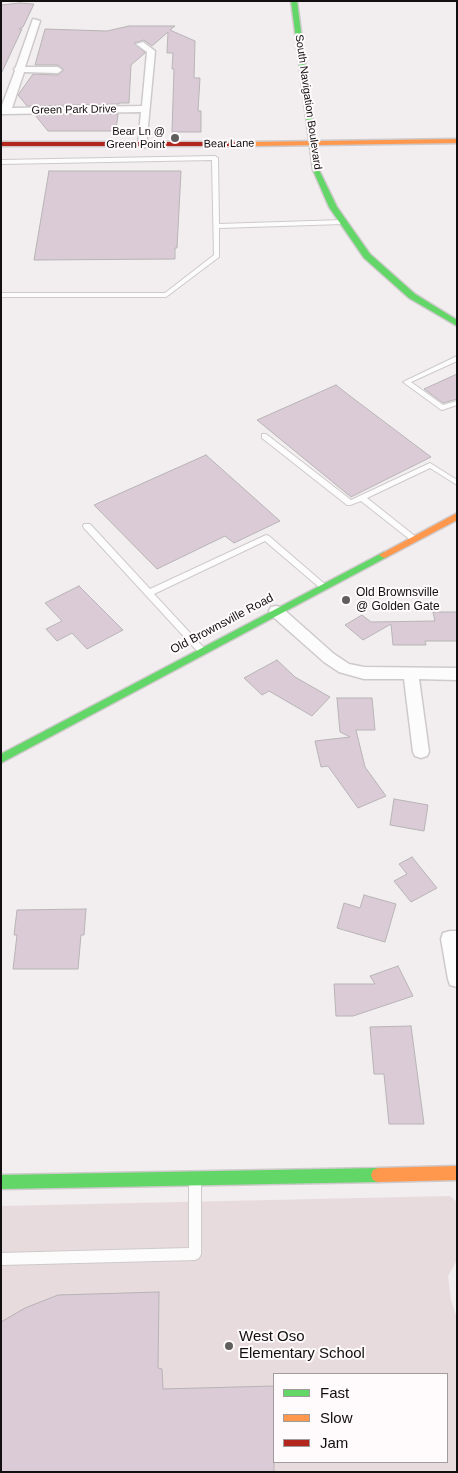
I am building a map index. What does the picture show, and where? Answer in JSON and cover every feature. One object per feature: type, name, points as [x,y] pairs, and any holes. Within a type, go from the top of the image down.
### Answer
[{"type":"street","name":"South Navigation Boulevard","points":[[294,1],[316,170],[333,208],[367,256],[412,296],[457,324]]},
{"type":"street","points":[[3,111],[36,21]]},
{"type":"street","points":[[140,44],[151,51],[144,145]]},
{"type":"street","points":[[18,69],[58,70]]},
{"type":"street","name":"Green Park Drive","points":[[3,111],[146,109]]},
{"type":"street","name":"Bear Lane","points":[[1,144],[144,145],[457,141]]},
{"type":"street","name":"Old Brownsville Road","points":[[1,759],[457,516]]},
{"type":"street","points":[[276,611],[344,668],[364,673],[457,674]]},
{"type":"street","points":[[411,675],[421,752]]},
{"type":"street","points":[[454,939],[457,979]]},
{"type":"street","points":[[1,1182],[457,1173]]},
{"type":"lane","points":[[1,162],[215,158],[217,256],[166,295],[1,295]]},
{"type":"lane","points":[[216,226],[343,222]]},
{"type":"lane","points":[[457,358],[406,382],[442,408],[457,403]]},
{"type":"lane","points":[[264,436],[350,503],[430,465],[457,483]]},
{"type":"lane","points":[[362,498],[413,539]]},
{"type":"lane","points":[[87,526],[202,651]]},
{"type":"lane","points":[[149,593],[266,538],[323,586]]},
{"type":"lane","points":[[1,1259],[195,1254],[195,1178]]},
{"type":"shaded area","name":"West Oso Elementary School","points":[[450,1196],[457,1202],[457,1260],[448,1276],[451,1300],[457,1318],[457,1472],[1,1472],[1,1206]]},
{"type":"building","points":[[34,4],[23,27],[19,29],[22,29],[1,74],[1,5]]},
{"type":"building","points":[[129,26],[175,26],[170,30],[195,41],[194,78],[200,78],[198,111],[201,111],[201,132],[172,132],[174,69],[172,69],[173,53],[167,53],[168,32],[152,46],[144,40],[134,43],[145,53],[131,65],[129,103],[27,106],[18,95],[33,74],[58,75],[64,70],[58,65],[35,65],[45,29],[107,31]]},
{"type":"building","points":[[118,114],[116,131],[48,131],[35,115]]},
{"type":"building","points":[[49,171],[181,171],[175,259],[34,260]]},
{"type":"building","points":[[457,374],[457,399],[443,403],[424,389]]},
{"type":"building","points":[[336,385],[431,457],[351,497],[257,420]]},
{"type":"building","points":[[206,455],[280,521],[234,543],[225,536],[157,569],[94,505]]},
{"type":"building","points":[[79,586],[123,630],[87,649],[72,633],[57,641],[46,629],[62,621],[45,603]]},
{"type":"building","points":[[433,612],[457,612],[457,641],[425,641],[426,645],[393,645],[391,624],[363,640],[345,625],[362,615],[371,622],[435,621]]},
{"type":"building","points":[[277,660],[295,677],[330,697],[312,716],[269,691],[262,695],[244,678]]},
{"type":"building","points":[[337,698],[372,698],[375,730],[356,730],[365,767],[386,796],[358,808],[328,766],[321,767],[315,741],[350,737],[340,732]]},
{"type":"building","points":[[394,799],[428,805],[424,831],[390,825]]},
{"type":"building","points":[[412,857],[437,888],[411,902],[394,881],[407,874],[399,864]]},
{"type":"building","points":[[364,895],[396,904],[385,942],[337,928],[344,903],[360,908]]},
{"type":"building","points":[[86,909],[84,935],[81,935],[78,969],[13,969],[17,935],[14,935],[17,910]]},
{"type":"building","points":[[398,966],[413,996],[353,1016],[336,1016],[334,984],[375,984],[370,976]]},
{"type":"building","points":[[411,1026],[424,1124],[389,1124],[384,1074],[374,1074],[370,1027]]},
{"type":"building","points":[[159,1292],[158,1368],[162,1369],[163,1389],[273,1386],[274,1472],[1,1472],[1,1322],[25,1308],[58,1295]]},
{"type":"traffic: fast","points":[[294,1],[316,170],[333,207],[367,256],[412,296],[457,324]]},
{"type":"traffic: fast","points":[[1,759],[384,555]]},
{"type":"traffic: fast","points":[[1,1182],[378,1175]]},
{"type":"traffic: slow","points":[[252,144],[457,141]]},
{"type":"traffic: slow","points":[[384,555],[457,516]]},
{"type":"traffic: slow","points":[[378,1175],[457,1173]]},
{"type":"traffic: jam","points":[[1,144],[252,144]]},
{"type":"place","name":"Bear Ln @ Green Point","points":[[175,138]]},
{"type":"place","name":"Old Brownsville @ Golden Gate","points":[[346,600]]},
{"type":"place","name":"West Oso Elementary School","points":[[229,1346]]}]
